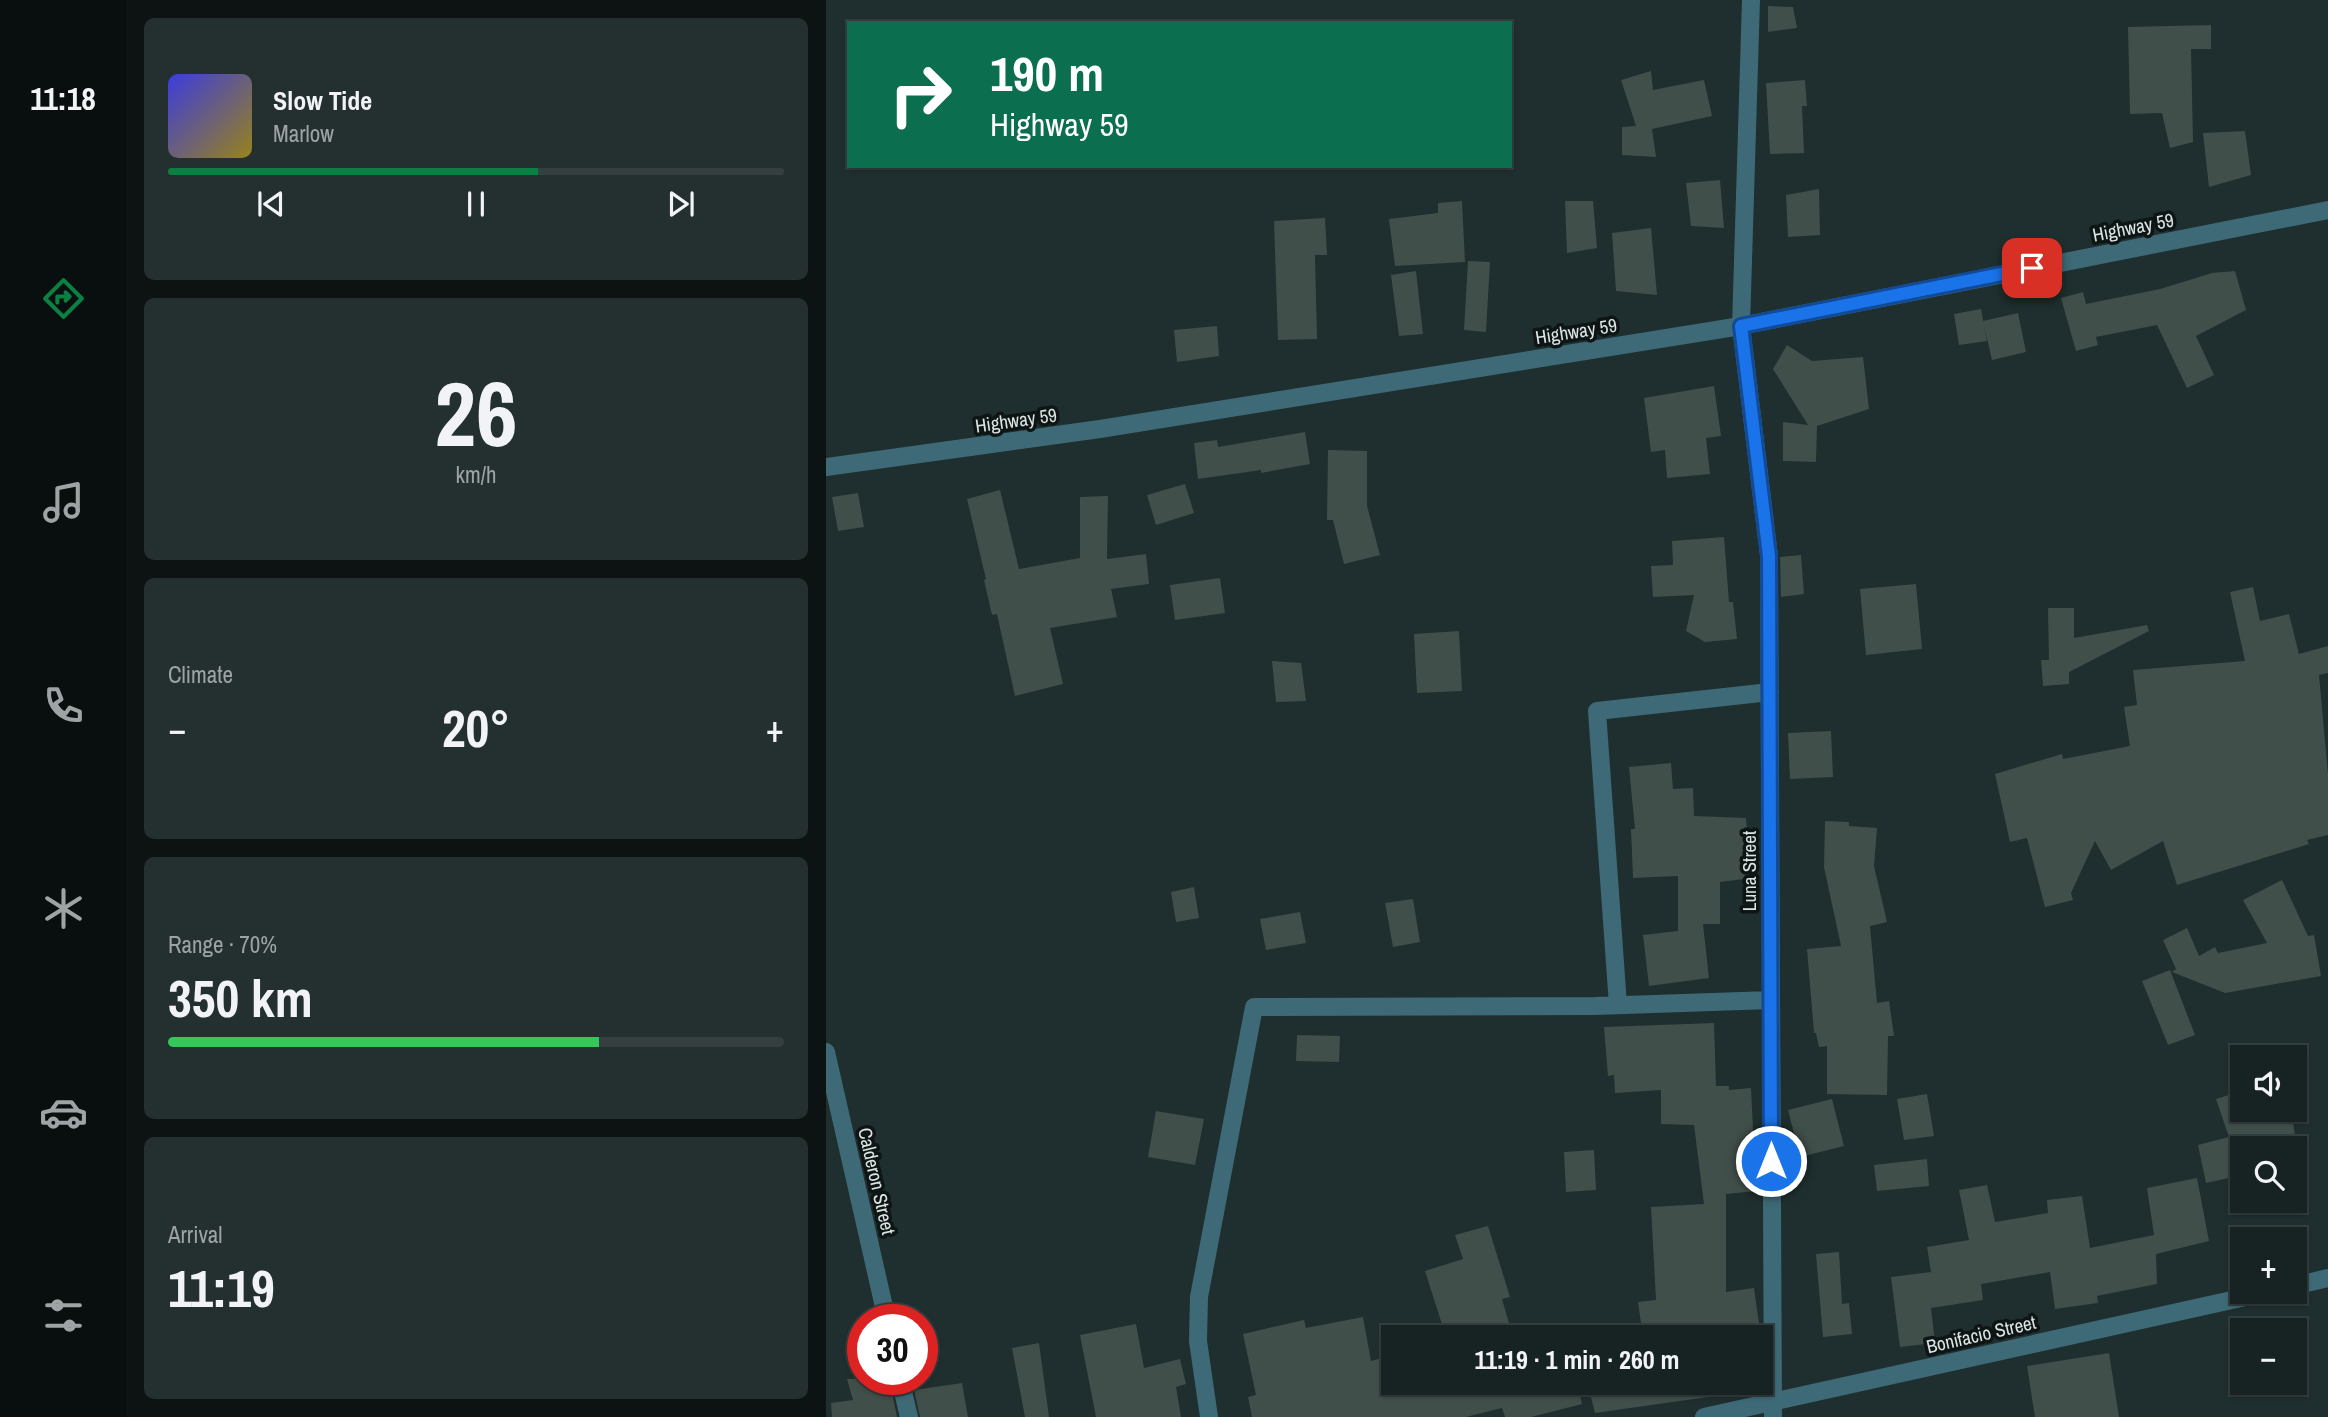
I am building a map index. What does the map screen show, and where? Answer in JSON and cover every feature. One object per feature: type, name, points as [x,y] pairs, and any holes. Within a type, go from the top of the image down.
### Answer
[{"type":"street","name":"Luna Street","points":[[1751,0],[1741,326],[1769,556],[1772,1410]]},
{"type":"street","name":"Highway 59","points":[[826,467],[1100,429],[1741,326],[2328,210]]},
{"type":"street","points":[[1618,1005],[1597,711],[1770,692]]},
{"type":"street","points":[[1209,1417],[1198,1341],[1199,1297],[1254,1007],[1618,1005],[1771,1000]]},
{"type":"street","name":"Calderon Street","points":[[826,1052],[883,1304]]},
{"type":"street","points":[[2307,1283],[2328,1278]]},
{"type":"street","name":"Bonifacio Street","points":[[1704,1417],[1772,1410],[2230,1301]]},
{"type":"street","points":[[904,1395],[909,1417]]},
{"type":"building","points":[[1768,6],[1793,7],[1797,28],[1768,32]]},
{"type":"building","points":[[2211,25],[2211,49],[2191,49],[2193,142],[2170,148],[2162,113],[2130,114],[2128,27]]},
{"type":"building","points":[[1651,71],[1653,90],[1704,80],[1712,116],[1652,129],[1656,157],[1622,155],[1622,127],[1636,126],[1621,80]]},
{"type":"building","points":[[1805,80],[1807,106],[1802,106],[1804,153],[1770,154],[1766,83]]},
{"type":"building","points":[[2245,131],[2251,175],[2209,187],[2203,133]]},
{"type":"building","points":[[1720,180],[1724,228],[1691,226],[1686,183]]},
{"type":"building","points":[[1819,189],[1820,235],[1788,237],[1786,195]]},
{"type":"building","points":[[1462,201],[1465,262],[1395,266],[1389,219],[1438,213],[1438,203]]},
{"type":"building","points":[[1565,201],[1593,201],[1597,248],[1567,253]]},
{"type":"building","points":[[1325,218],[1327,255],[1315,255],[1317,339],[1278,340],[1274,221]]},
{"type":"building","points":[[1651,228],[1657,295],[1616,291],[1612,233]]},
{"type":"building","points":[[1468,261],[1490,262],[1486,332],[1464,330]]},
{"type":"building","points":[[1416,271],[1423,334],[1399,336],[1391,275]]},
{"type":"building","points":[[2235,271],[2246,310],[2196,336],[2214,375],[2187,388],[2157,325],[2096,337],[2098,345],[2076,351],[2061,298],[2083,292],[2086,304],[2160,289],[2212,273]]},
{"type":"building","points":[[1981,309],[1987,341],[1959,345],[1954,314]]},
{"type":"building","points":[[2018,313],[2026,352],[1992,360],[1983,321]]},
{"type":"building","points":[[1217,326],[1219,356],[1177,362],[1174,330]]},
{"type":"building","points":[[1787,345],[1812,361],[1863,357],[1869,409],[1817,426],[1816,462],[1783,461],[1783,422],[1808,425],[1773,369]]},
{"type":"building","points":[[1714,386],[1721,436],[1706,438],[1710,474],[1667,478],[1665,450],[1651,452],[1644,398]]},
{"type":"building","points":[[1305,432],[1310,464],[1261,473],[1261,470],[1198,479],[1194,443],[1217,440],[1218,447]]},
{"type":"building","points":[[1328,450],[1367,451],[1367,506],[1380,555],[1344,564],[1333,520],[1327,520]]},
{"type":"building","points":[[1185,484],[1194,513],[1156,525],[1147,495]]},
{"type":"building","points":[[1000,490],[1019,569],[1080,558],[1080,497],[1108,496],[1107,559],[1146,554],[1149,584],[1111,589],[1117,617],[1050,628],[1063,684],[1015,696],[997,614],[992,615],[967,499]]},
{"type":"building","points":[[858,493],[864,527],[838,531],[832,497]]},
{"type":"building","points":[[1724,537],[1729,602],[1733,602],[1737,639],[1705,642],[1686,631],[1694,595],[1653,597],[1651,566],[1673,565],[1672,541]]},
{"type":"building","points":[[1801,555],[1804,594],[1781,597],[1780,557]]},
{"type":"building","points":[[1220,578],[1225,613],[1175,620],[1170,585]]},
{"type":"building","points":[[1916,584],[1922,649],[1866,655],[1860,589]]},
{"type":"building","points":[[2253,587],[2260,621],[2289,614],[2299,654],[2328,646],[2328,673],[2319,675],[2328,774],[2328,835],[2307,840],[2309,844],[2177,885],[2163,841],[2111,870],[2095,841],[2071,893],[2073,900],[2045,907],[2027,838],[2010,842],[1995,774],[2062,754],[2063,759],[2130,746],[2124,707],[2137,705],[2133,670],[2245,661],[2230,592]]},
{"type":"building","points":[[2048,608],[2074,608],[2074,638],[2147,625],[2149,631],[2069,672],[2069,684],[2043,686],[2041,660],[2049,660]]},
{"type":"building","points":[[1459,631],[1462,691],[1417,693],[1414,634]]},
{"type":"building","points":[[1272,661],[1301,663],[1306,701],[1276,702]]},
{"type":"building","points":[[1831,731],[1833,777],[1790,779],[1788,733]]},
{"type":"building","points":[[1671,763],[1673,789],[1693,788],[1694,816],[1746,818],[1751,878],[1720,882],[1720,924],[1703,924],[1709,978],[1649,986],[1643,935],[1678,931],[1678,876],[1633,878],[1631,829],[1635,829],[1629,767]]},
{"type":"building","points":[[1825,821],[1849,822],[1849,826],[1877,828],[1874,866],[1887,922],[1870,926],[1877,1003],[1889,1001],[1894,1036],[1888,1036],[1887,1095],[1827,1094],[1827,1046],[1819,1047],[1814,1033],[1807,949],[1841,946],[1824,867]]},
{"type":"building","points":[[2282,880],[2308,936],[2314,935],[2321,976],[2225,993],[2172,972],[2176,969],[2163,940],[2187,928],[2199,956],[2215,947],[2218,953],[2267,943],[2243,900]]},
{"type":"building","points":[[1194,887],[1199,918],[1176,922],[1171,892]]},
{"type":"building","points":[[1413,899],[1420,942],[1393,947],[1385,903]]},
{"type":"building","points":[[1300,912],[1306,943],[1266,950],[1260,919]]},
{"type":"building","points":[[2170,970],[2195,1035],[2168,1045],[2142,981]]},
{"type":"building","points":[[1714,1023],[1716,1086],[1729,1086],[1729,1090],[1751,1088],[1756,1191],[1726,1194],[1726,1292],[1754,1288],[1757,1325],[1641,1325],[1638,1302],[1656,1300],[1651,1207],[1704,1204],[1694,1125],[1661,1124],[1661,1090],[1615,1093],[1614,1075],[1608,1076],[1604,1027]]},
{"type":"building","points":[[1297,1035],[1340,1036],[1339,1062],[1296,1061]]},
{"type":"building","points":[[1927,1094],[1934,1136],[1904,1140],[1897,1099]]},
{"type":"building","points":[[2230,1095],[2230,1122],[2293,1122],[2295,1136],[2230,1136],[2230,1178],[2206,1183],[2198,1145],[2229,1137],[2216,1099]]},
{"type":"building","points":[[1832,1099],[1844,1146],[1800,1157],[1788,1110]]},
{"type":"building","points":[[1156,1111],[1204,1119],[1195,1165],[1148,1157]]},
{"type":"building","points":[[1594,1150],[1596,1190],[1566,1192],[1564,1152]]},
{"type":"building","points":[[1927,1159],[1929,1186],[1877,1191],[1874,1165]]},
{"type":"building","points":[[2197,1178],[2209,1241],[2156,1254],[2157,1284],[2097,1296],[2098,1303],[2055,1309],[2050,1272],[1981,1284],[1983,1300],[1931,1308],[1935,1343],[1900,1347],[1891,1277],[1931,1272],[1927,1247],[1969,1240],[1959,1190],[1987,1185],[1995,1222],[2048,1213],[2047,1200],[2082,1196],[2090,1248],[2154,1235],[2147,1188]]},
{"type":"building","points":[[1488,1226],[1510,1297],[1502,1299],[1510,1325],[1442,1325],[1425,1271],[1463,1259],[1455,1235]]},
{"type":"building","points":[[1839,1252],[1842,1304],[1849,1303],[1852,1334],[1823,1337],[1816,1254]]},
{"type":"building","points":[[1363,1317],[1371,1361],[1381,1358],[1381,1395],[1580,1395],[1582,1404],[1531,1417],[1505,1417],[1502,1408],[1466,1417],[1252,1417],[1248,1397],[1256,1395],[1243,1334],[1304,1320],[1306,1328]]},
{"type":"building","points":[[1136,1324],[1144,1368],[1180,1359],[1186,1384],[1176,1387],[1181,1417],[1096,1417],[1080,1335]]},
{"type":"building","points":[[1039,1343],[1049,1417],[1025,1417],[1012,1348]]},
{"type":"building","points":[[2109,1353],[2119,1417],[2035,1417],[2027,1366]]},
{"type":"building","points":[[962,1383],[968,1417],[920,1417],[915,1395],[938,1395],[938,1386]]},
{"type":"building","points":[[852,1395],[892,1395],[897,1417],[832,1417],[831,1403],[853,1400]]},
{"type":"building","points":[[1590,1395],[1708,1395],[1708,1397],[1595,1413]]},
{"type":"route","points":[[1771,1161],[1769,556],[1741,326],[2032,268]]}]
